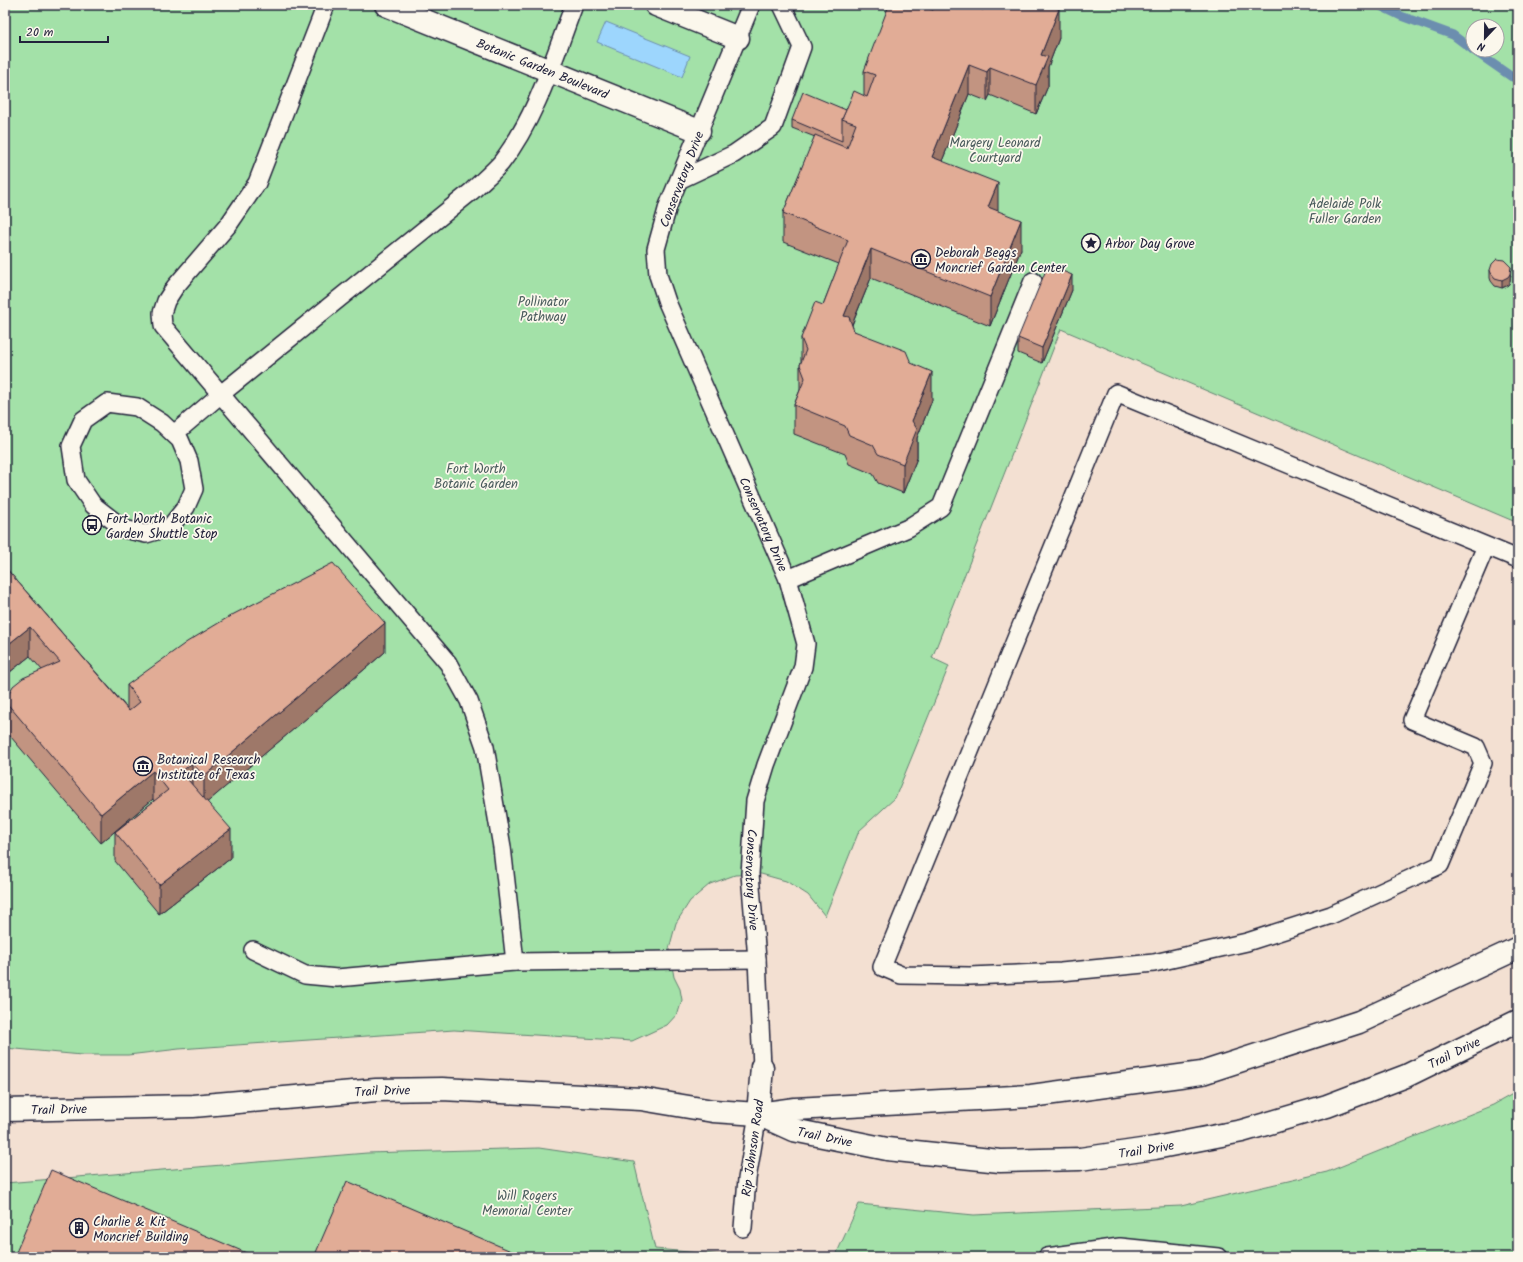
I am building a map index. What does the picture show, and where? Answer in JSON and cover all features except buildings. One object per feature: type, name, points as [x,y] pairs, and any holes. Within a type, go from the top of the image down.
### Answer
[{"type":"street","name":"Botanic Garden Boulevard","points":[[386,5],[699,131]]},
{"type":"street","points":[[656,5],[738,38]]},
{"type":"street","name":"Trail Drive","points":[[5,1110],[193,1106],[376,1090],[442,1089],[641,1099],[713,1111],[758,1114],[795,1109],[1031,1096],[1202,1073],[1359,1022],[1518,948]]},
{"type":"street","name":"Trail Drive","points":[[758,1114],[793,1130],[887,1149],[1000,1161],[1080,1159],[1156,1148],[1242,1131],[1327,1106],[1406,1076],[1518,1021]]},
{"type":"street","name":"Rip Johnson Road","points":[[758,1114],[762,1067]]},
{"type":"lane","points":[[326,5],[257,183],[229,224],[175,287],[166,302],[162,313],[163,326],[448,663],[469,701],[486,747],[502,847],[515,962]]},
{"type":"lane","points":[[174,434],[221,394],[472,191],[500,164],[522,132],[549,71],[574,5]]},
{"type":"lane","name":"Conservatory Drive","points":[[751,5],[668,206],[656,249],[658,275],[667,302],[788,579],[806,644],[803,667],[766,765],[755,801],[750,874],[757,959],[762,1067]]},
{"type":"lane","points":[[679,180],[734,154],[773,127],[802,47],[782,5]]},
{"type":"lane","points":[[788,579],[908,528],[941,507],[1034,281]]},
{"type":"lane","points":[[1486,546],[1412,720],[1476,747],[1483,763],[1440,865],[1331,915],[1247,942],[1154,964],[1061,972],[970,976],[901,975],[882,967],[1116,393],[1518,559]]},
{"type":"lane","points":[[107,403],[137,408],[162,423],[174,434],[180,440],[189,461],[194,489],[186,507],[170,527],[146,534],[124,529],[93,505],[76,480],[70,446],[83,420],[107,403]]},
{"type":"lane","points":[[253,950],[305,975],[337,978],[515,962],[757,959]]},
{"type":"lane","name":"Rip Johnson Road","points":[[743,1228],[747,1179],[758,1114]]},
{"type":"lane","points":[[1047,1257],[1120,1247],[1218,1257]]},
{"type":"green space","name":"Fort Worth Botanic Garden","points":[[5,5],[1518,5],[1518,523],[1061,329],[932,658],[949,666],[895,798],[859,831],[825,916],[808,895],[786,881],[761,874],[735,875],[710,884],[690,901],[676,923],[669,949],[674,977],[680,989],[682,1000],[678,1013],[667,1025],[632,1041],[454,1030],[179,1049],[128,1055],[82,1055],[5,1048]]},
{"type":"green space","points":[[1518,1091],[1518,1257],[835,1257],[859,1204],[974,1215],[1181,1206],[1327,1172],[1493,1105]]},
{"type":"green space","name":"Will Rogers Memorial Center","points":[[539,1148],[634,1162],[655,1249],[745,1257],[5,1257],[5,1183],[367,1153]]},
{"type":"water","points":[[606,22],[690,56],[682,77],[597,42]]},
{"type":"waterway","points":[[1378,5],[1401,16],[1453,35],[1465,44]]},
{"type":"waterway","points":[[1485,58],[1512,77]]},
{"type":"place","name":"Arbor Day Grove","points":[[1091,243]]},
{"type":"place","name":"Deborah Beggs Moncrief Garden Center","points":[[921,259]]},
{"type":"place","name":"Fort Worth Botanic Garden Shuttle Stop","points":[[92,525]]},
{"type":"place","name":"Botanical Research Institute of Texas","points":[[143,766]]},
{"type":"place","name":"Charlie & Kit Moncrief Building","points":[[79,1228]]},
{"type":"park label","name":"Margery Leonard Courtyard","points":[[995,150]]},
{"type":"park label","name":"Adelaide Polk Fuller Garden","points":[[1345,210]]},
{"type":"park label","name":"Pollinator Pathway","points":[[543,308]]}]
